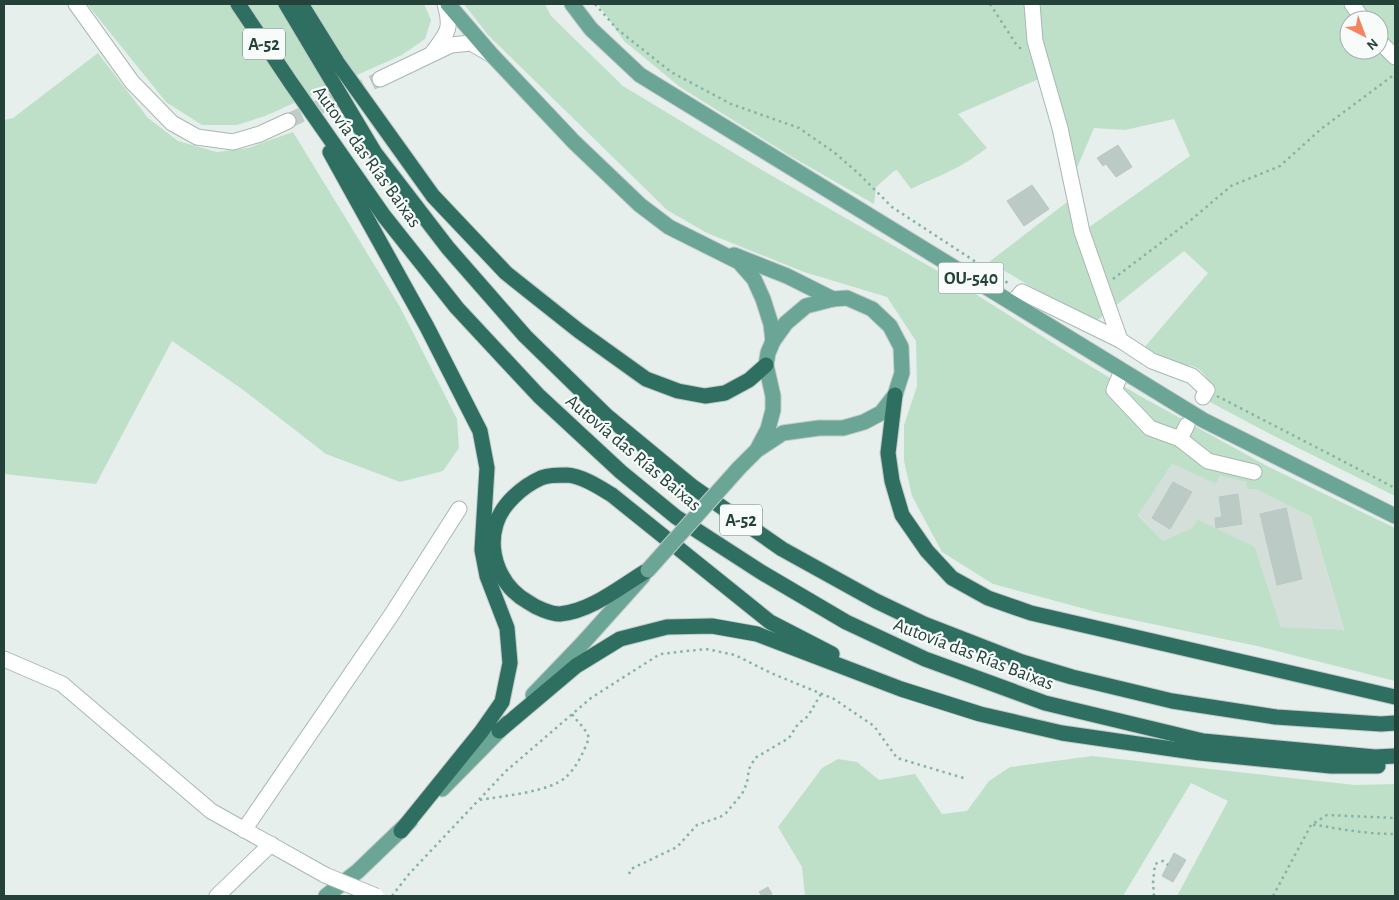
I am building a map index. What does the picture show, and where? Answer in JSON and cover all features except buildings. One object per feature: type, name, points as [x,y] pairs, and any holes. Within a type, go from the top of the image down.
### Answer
[{"type":"highway","name":"Autovía das Rías Baixas","points":[[238,4],[384,216],[457,308],[539,396],[621,472],[676,517],[761,572],[846,622],[925,659],[1045,703],[1203,741],[1375,757],[1395,756]]},
{"type":"highway","name":"Autovía das Rías Baixas","points":[[286,4],[375,153],[448,248],[525,336],[606,416],[693,487],[782,549],[876,601],[924,624],[1022,662],[1072,677],[1172,701],[1276,717],[1381,724],[1395,723]]},
{"type":"highway","points":[[301,4],[337,62],[433,196],[506,273],[579,331],[646,379],[678,391],[705,396],[725,393],[749,380],[766,365]]},
{"type":"highway","points":[[291,83],[427,327],[480,431],[486,468],[482,550],[487,576],[507,628],[510,663],[502,702],[481,732],[401,831]]},
{"type":"highway","points":[[895,395],[888,453],[892,481],[902,514],[927,551],[952,578],[988,598],[1031,613],[1395,696]]},
{"type":"highway","points":[[648,570],[588,606],[558,614],[534,606],[516,595],[504,581],[496,562],[494,542],[496,523],[503,511],[520,491],[542,477],[568,475],[591,483],[612,495],[770,622],[900,689]]},
{"type":"highway","points":[[499,731],[576,666],[620,639],[667,627],[712,626],[757,634],[900,689],[980,714],[1062,733],[1200,753],[1331,766],[1395,766]]},
{"type":"main road","points":[[447,4],[574,142],[640,205],[669,228],[739,262],[754,279],[763,299],[771,324],[773,341]]},
{"type":"main road","name":"OU-540","points":[[572,4],[591,30],[640,75],[1017,298],[1122,371],[1203,420],[1395,516]]},
{"type":"main road","points":[[711,248],[740,256],[787,276],[833,299]]},
{"type":"main road","points":[[326,896],[401,831],[499,731],[582,644],[757,450],[783,433],[819,428],[843,428],[864,422],[881,413],[895,395],[902,373],[901,348],[890,326],[872,309],[847,298],[833,299],[806,306],[786,323],[773,341],[768,353],[766,365],[773,396],[773,410],[768,429],[757,450]]},
{"type":"street","points":[[76,4],[132,82],[172,123],[197,137],[233,142],[260,134],[288,121]]},
{"type":"street","points":[[447,4],[449,40]]},
{"type":"street","points":[[1032,4],[1035,41],[1060,128],[1082,232],[1120,340]]},
{"type":"street","points":[[380,79],[432,53],[449,40],[465,33],[467,26]]},
{"type":"street","points":[[449,40],[471,43],[491,54]]},
{"type":"street","points":[[1017,298],[1120,340],[1152,361],[1192,376],[1205,394]]},
{"type":"street","points":[[1122,371],[1114,390],[1150,428],[1180,439],[1208,461],[1254,472]]},
{"type":"street","points":[[1180,439],[1188,425]]},
{"type":"street","points":[[244,830],[392,614],[458,509]]},
{"type":"street","points":[[4,659],[62,684],[211,811],[325,875],[376,896]]},
{"type":"street","points":[[218,896],[271,844]]},
{"type":"path","points":[[595,4],[617,29],[671,72],[730,104],[799,128],[835,153],[892,207],[1017,298]]},
{"type":"path","points":[[990,4],[1019,48],[1041,63]]},
{"type":"path","points":[[1102,287],[1191,220],[1231,186],[1280,166],[1321,129],[1395,74]]},
{"type":"path","points":[[1205,394],[1395,488]]},
{"type":"path","points":[[392,896],[409,874],[506,771],[591,698],[660,654],[706,649],[735,655],[821,694],[834,698],[874,726],[897,758],[966,779]]},
{"type":"path","points":[[629,874],[631,869],[677,848],[697,826],[720,818],[726,813],[742,794],[747,783],[749,768],[755,758],[789,738],[798,724],[808,716],[821,694]]},
{"type":"path","points":[[479,800],[545,788],[565,778],[582,756],[589,738],[585,728],[578,724],[572,714]]},
{"type":"path","points":[[1273,896],[1311,826],[1328,814],[1395,818]]},
{"type":"path","points":[[1311,826],[1324,825],[1338,829],[1376,834],[1395,834]]},
{"type":"path","points":[[1154,896],[1155,864],[1162,861],[1168,864]]},
{"type":"shaded area","points":[[1172,464],[1216,484],[1220,476],[1246,482],[1311,517],[1344,631],[1281,627],[1255,547],[1193,528],[1163,541],[1138,514]]},
{"type":"green space","points":[[87,4],[424,4],[431,20],[425,39],[402,55],[265,116],[237,125],[202,125],[166,102]]},
{"type":"green space","points":[[464,4],[545,4],[551,16],[623,86],[762,170],[955,281],[1140,396],[1269,467],[1395,528],[1395,681],[1257,646],[1100,613],[993,584],[942,552],[912,496],[904,461],[904,425],[917,386],[916,341],[887,297],[804,272],[707,233],[667,210],[488,35]],"holes":[[[1172,464],[1216,484],[1220,476],[1246,482],[1247,489],[1257,489],[1311,517],[1344,630],[1281,627],[1255,547],[1198,520],[1192,528],[1163,541],[1138,515]]]},
{"type":"green space","points":[[598,4],[1395,4],[1395,496],[1208,401],[1212,386],[1202,372],[1194,367],[1169,361],[1143,349],[1208,273],[1184,251],[1094,323],[989,262],[1071,199],[1088,228],[1190,156],[1174,119],[1125,130],[1094,128],[1074,175],[1041,78],[958,114],[987,148],[960,166],[911,189],[897,170],[894,171],[876,187],[874,204],[792,157],[680,87],[624,41]]},
{"type":"green space","points":[[98,53],[148,118],[178,141],[217,152],[248,148],[293,132],[400,307],[457,419],[459,448],[443,471],[400,482],[326,454],[242,389],[172,341],[96,484],[4,474],[4,120],[13,118]]},
{"type":"green space","points":[[1092,756],[1355,785],[1395,784],[1395,896],[1177,896],[1228,801],[1191,783],[1123,896],[805,896],[802,867],[778,827],[822,768],[838,759],[857,762],[879,780],[915,774],[942,814],[967,811],[989,781],[1010,767]]},
{"type":"tunnel","points":[[288,121],[380,79]]}]
